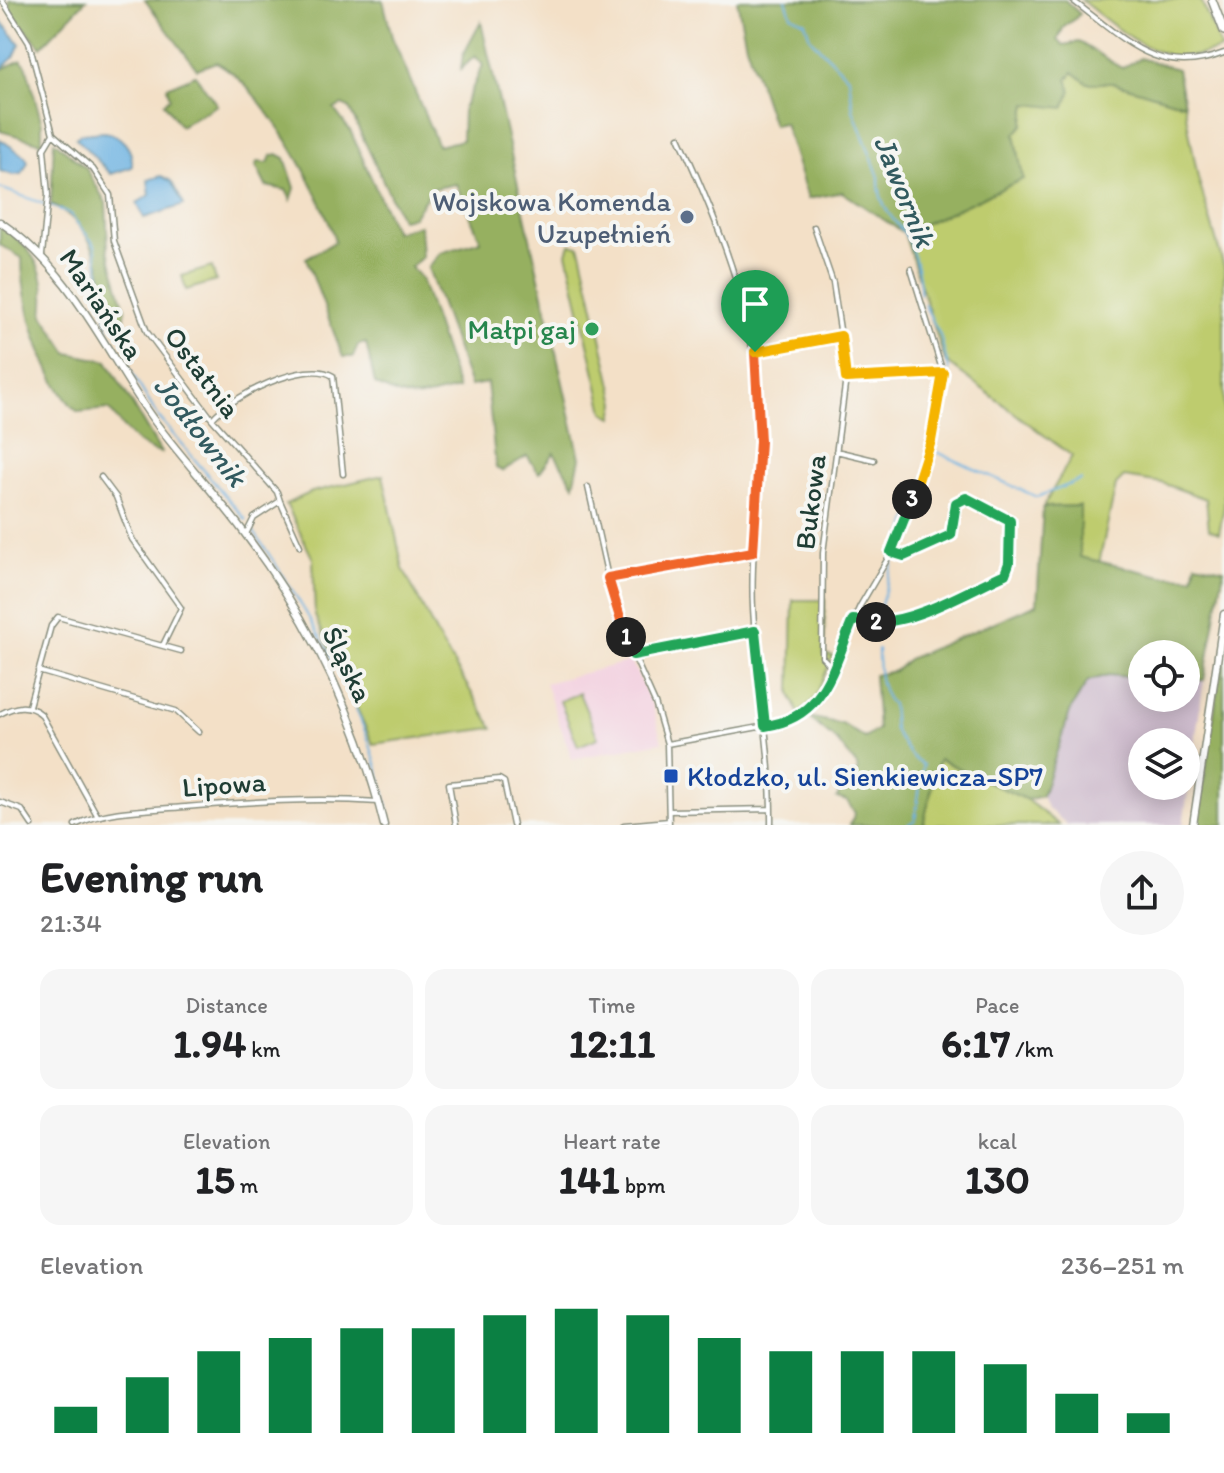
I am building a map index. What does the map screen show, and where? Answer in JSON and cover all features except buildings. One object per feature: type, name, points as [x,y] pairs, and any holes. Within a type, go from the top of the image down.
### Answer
[{"type":"main road","points":[[1212,0],[1224,31]]},
{"type":"street","points":[[2,0],[29,43],[53,134],[44,149],[48,215],[42,255]]},
{"type":"street","points":[[1072,0],[1123,39],[1163,60],[1184,63],[1224,53]]},
{"type":"street","name":"Ostatnia","points":[[53,134],[93,169],[106,187],[114,219],[114,241],[147,332],[212,419],[277,492],[300,546]]},
{"type":"street","points":[[679,137],[721,227],[755,352],[760,441],[753,552],[755,631],[771,825]]},
{"type":"street","name":"Mariańska","points":[[0,222],[42,255],[61,277],[157,425],[246,534]]},
{"type":"street","name":"Bukowa","points":[[814,227],[833,283],[846,378],[823,553],[822,657],[833,668]]},
{"type":"street","points":[[667,744],[765,726],[806,713],[818,698],[853,620],[891,552],[931,441],[943,373],[911,269]]},
{"type":"street","points":[[755,352],[841,336]]},
{"type":"street","points":[[212,419],[224,404],[266,385],[317,370],[329,373],[333,376],[343,474]]},
{"type":"street","points":[[846,378],[943,373]]},
{"type":"street","points":[[836,451],[874,460]]},
{"type":"street","points":[[101,477],[116,497],[132,539],[181,608],[163,645]]},
{"type":"street","points":[[588,487],[617,618],[655,703],[667,744],[669,823],[624,825]]},
{"type":"street","points":[[853,620],[891,622],[1005,574],[1009,563],[1010,521],[966,498],[960,500],[951,535],[904,556],[891,552]]},
{"type":"street","points":[[246,534],[254,518],[280,501]]},
{"type":"street","name":"Śląska","points":[[246,534],[281,586],[343,695],[384,825]]},
{"type":"street","points":[[608,578],[753,552]]},
{"type":"street","points":[[1193,825],[1224,614]]},
{"type":"street","points":[[29,706],[51,626],[58,617],[181,651]]},
{"type":"street","points":[[633,655],[755,631]]},
{"type":"street","points":[[38,671],[176,711],[199,732]]},
{"type":"street","points":[[0,714],[13,707],[29,706],[41,714],[97,825]]},
{"type":"street","points":[[456,825],[449,784],[499,779],[504,782],[513,825]]},
{"type":"street","name":"Lipowa","points":[[75,825],[95,816],[287,799],[378,802]]},
{"type":"street","points":[[0,802],[22,810],[32,825]]},
{"type":"street","points":[[669,811],[771,809]]},
{"type":"shaded area","points":[[631,661],[652,705],[662,742],[572,759],[545,683]]},
{"type":"shaded area","points":[[1109,675],[1128,676],[1128,712],[1199,712],[1197,728],[1128,728],[1128,800],[1187,800],[1183,825],[1068,825],[1047,808],[1042,796],[1071,709],[1088,681]]},
{"type":"shaded area","points":[[1200,680],[1204,680],[1200,708]]},
{"type":"green space","points":[[9,0],[86,0],[41,47],[10,11]]},
{"type":"green space","points":[[145,0],[383,0],[392,37],[438,146],[462,140],[463,109],[483,65],[475,56],[461,69],[463,55],[481,22],[580,458],[574,485],[554,453],[539,473],[527,456],[502,471],[496,468],[487,383],[470,386],[428,268],[440,253],[481,241],[456,184],[432,189],[413,217],[401,219],[349,108],[342,105],[334,109],[351,132],[395,232],[420,225],[422,257],[411,267],[421,279],[458,389],[424,397],[408,397],[375,384],[366,343],[358,345],[353,357],[343,357],[306,258],[335,242],[318,197],[271,116],[234,74],[216,62],[197,69]]},
{"type":"green space","points":[[737,0],[1065,0],[1080,14],[1063,28],[1058,40],[1064,45],[1079,42],[1122,68],[1140,58],[1177,69],[1184,104],[1114,83],[1087,83],[1073,72],[1067,79],[1071,91],[1064,108],[1027,104],[1023,125],[1015,134],[1023,179],[904,233],[842,192],[808,199],[784,123],[773,125],[746,45]]},
{"type":"green space","points":[[1081,0],[1201,0],[1221,49],[1189,57],[1164,54],[1126,35]]},
{"type":"green space","points":[[21,60],[26,65],[42,124],[42,143],[0,131],[0,70]]},
{"type":"green space","points":[[1073,72],[1087,83],[1114,83],[1184,104],[1198,178],[1224,267],[1224,507],[1219,533],[1209,529],[1206,499],[1162,483],[1124,477],[1116,485],[1099,563],[1080,557],[1080,506],[1043,507],[1072,456],[945,361],[904,233],[1023,179],[1015,134],[1023,125],[1027,104]]},
{"type":"green space","points":[[195,75],[217,105],[180,126],[164,103],[170,98],[167,87]]},
{"type":"green space","points":[[54,141],[86,168],[106,203],[108,250],[125,309],[125,324],[118,327],[113,324],[101,271],[89,240],[67,214],[51,204]]},
{"type":"green space","points":[[277,154],[285,158],[295,188],[291,200],[286,190],[266,186],[256,166],[257,162],[268,163],[271,156]]},
{"type":"green space","points":[[0,226],[22,243],[36,263],[44,286],[43,315],[68,353],[107,361],[161,453],[138,442],[109,409],[78,412],[66,398],[37,341],[26,297],[22,258],[0,245]]},
{"type":"green space","name":"Małpi gaj","points":[[570,244],[579,246],[582,255],[616,403],[613,417],[604,412],[567,253]]},
{"type":"green space","points":[[212,267],[216,281],[186,290],[182,276]]},
{"type":"green space","points":[[383,475],[403,569],[440,641],[493,728],[373,744],[315,616],[313,559],[286,504],[312,492]]},
{"type":"green space","points":[[1080,506],[1080,557],[1162,576],[1193,577],[1196,563],[1224,569],[1204,680],[1200,680],[1200,640],[1128,640],[1128,677],[1108,675],[1088,681],[1071,709],[1042,796],[1027,800],[939,759],[923,825],[850,825],[855,813],[847,801],[837,798],[842,786],[858,771],[857,766],[837,741],[808,717],[842,724],[865,738],[878,729],[874,675],[895,671],[908,659],[1037,604],[1043,507]]},
{"type":"green space","points":[[793,600],[825,600],[824,654],[833,656],[815,698],[799,714],[791,694]]},
{"type":"green space","points":[[1224,648],[1224,825],[1197,825],[1221,668]]},
{"type":"green space","points":[[579,693],[598,738],[578,746],[560,701]]},
{"type":"green space","points":[[939,759],[1027,800],[1059,825],[923,825]]},
{"type":"water","points":[[0,20],[20,44],[14,57],[0,70]]},
{"type":"water","points":[[104,132],[116,136],[125,144],[131,154],[132,167],[111,174],[76,138],[80,134]]},
{"type":"water","points":[[0,139],[26,157],[28,162],[22,174],[0,171]]},
{"type":"water","points":[[161,176],[171,181],[184,205],[144,218],[137,203],[150,195],[148,180]]},
{"type":"waterway","name":"Jawornik","points":[[786,0],[791,15],[805,22],[810,38],[849,78],[853,110],[879,177],[883,202],[910,246],[918,272],[920,294]]},
{"type":"waterway","name":"Jodłownik","points":[[0,188],[69,213],[95,245],[108,333],[157,415],[246,520]]},
{"type":"waterway","name":"Jawornik","points":[[924,304],[940,335],[949,370]]},
{"type":"waterway","name":"Jawornik","points":[[944,395],[949,373]]},
{"type":"waterway","name":"Jawornik","points":[[898,549],[933,453],[943,398]]},
{"type":"waterway","points":[[937,452],[1037,497],[1081,480]]},
{"type":"waterway","name":"Jodłownik","points":[[252,529],[297,598],[338,670],[370,746],[391,825]]},
{"type":"waterway","name":"Jawornik","points":[[877,619],[894,558]]},
{"type":"waterway","name":"Jawornik","points":[[878,650],[880,679],[884,693],[892,704],[894,730],[923,765],[915,820],[907,825]]},
{"type":"place","name":"Wojskowa Komenda Uzupełnień","points":[[687,217]]},
{"type":"place","name":"Małpi gaj","points":[[592,329]]},
{"type":"place","name":"Kłodzko, ul. Sienkiewicza-SP7","points":[[671,776]]},
{"type":"route","points":[[841,336],[846,378],[943,373],[931,441],[911,504],[891,552],[904,556],[951,535],[956,503],[966,498],[1010,521],[1009,563],[1005,574],[891,622],[853,620],[833,668],[812,706],[797,718],[765,726],[755,631],[633,655],[617,618],[608,578],[753,552],[760,441],[755,352],[841,336]]}]
